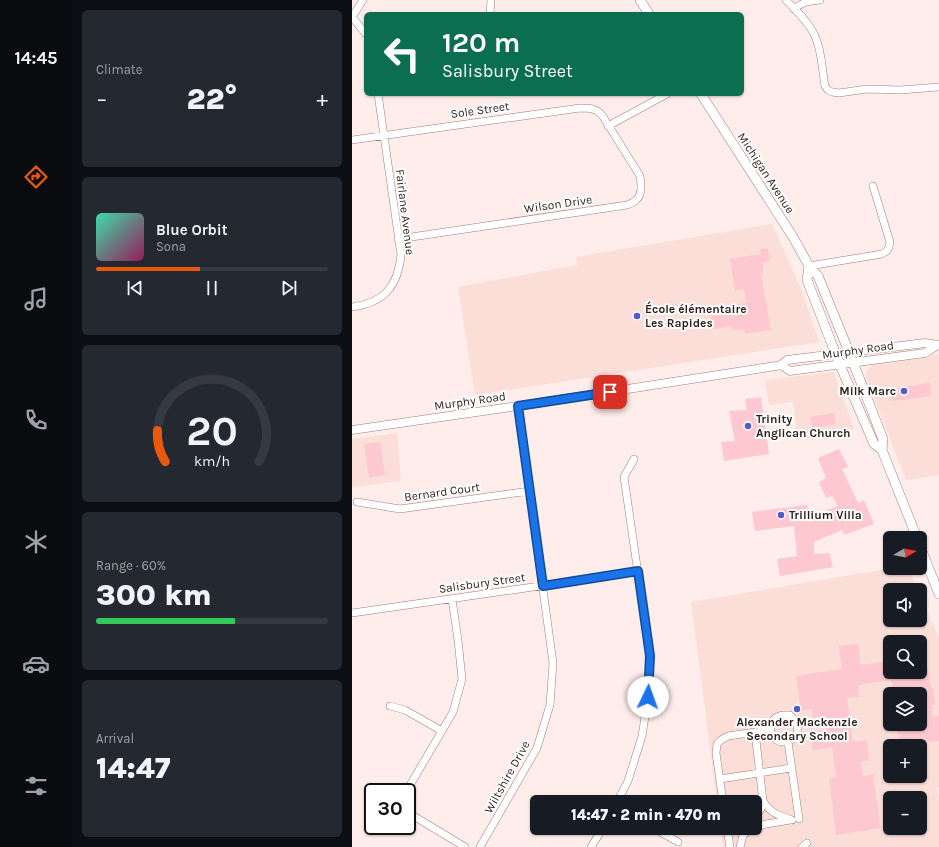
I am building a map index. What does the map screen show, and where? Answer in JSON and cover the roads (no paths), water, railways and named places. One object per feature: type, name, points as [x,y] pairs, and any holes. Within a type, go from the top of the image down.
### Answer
[{"type":"main road","points":[[640,0],[648,12]]},
{"type":"main road","name":"Michigan Avenue","points":[[702,96],[793,237],[809,266],[818,276],[883,439],[882,450],[914,531]]},
{"type":"main road","name":"Michigan Avenue","points":[[809,266],[807,280],[840,365],[874,444],[882,450]]},
{"type":"main road","points":[[927,564],[939,594]]},
{"type":"street","points":[[363,0],[352,17],[364,32]]},
{"type":"street","points":[[490,12],[491,0]]},
{"type":"street","points":[[786,0],[811,28],[816,37],[825,86],[828,90],[839,93],[867,89],[900,90],[939,87]]},
{"type":"street","points":[[794,9],[799,4],[804,2],[820,0]]},
{"type":"street","name":"Fairlane Avenue","points":[[352,307],[369,303],[384,296],[390,289],[400,267],[401,255],[378,96]]},
{"type":"street","points":[[608,126],[663,96]]},
{"type":"street","name":"Sole Street","points":[[352,140],[580,108],[593,108],[598,111],[608,126]]},
{"type":"street","name":"Wilson Drive","points":[[398,239],[627,205],[636,200],[640,194],[642,184],[640,176],[608,126]]},
{"type":"street","points":[[809,266],[882,254],[890,248],[890,242],[873,186]]},
{"type":"street","name":"Murphy Road","points":[[352,430],[781,365],[788,360],[925,343],[938,345]]},
{"type":"street","name":"Murphy Road","points":[[781,365],[790,371],[840,365],[925,352],[938,345]]},
{"type":"street","name":"Wiltshire Drive","points":[[480,847],[537,748],[550,705],[553,663],[518,406]]},
{"type":"street","points":[[621,795],[628,781],[642,736],[648,697],[650,656],[624,477],[634,459]]},
{"type":"street","name":"Bernard Court","points":[[356,502],[400,509],[530,491]]},
{"type":"street","name":"Salisbury Street","points":[[352,612],[543,586],[638,571]]},
{"type":"street","points":[[411,783],[453,712],[462,679],[452,599]]},
{"type":"street","points":[[390,706],[405,710],[442,731]]},
{"type":"street","points":[[790,715],[796,721],[798,729],[793,740],[788,742],[777,741],[770,730],[772,721],[778,716],[790,715]]},
{"type":"street","points":[[722,795],[716,753],[717,744],[728,736],[770,730]]},
{"type":"street","points":[[755,732],[763,801],[773,812],[798,819]]},
{"type":"street","points":[[788,742],[798,819]]},
{"type":"street","points":[[720,779],[791,768]]},
{"type":"street","points":[[762,809],[764,803]]},
{"type":"street","points":[[416,817],[465,847]]},
{"type":"street","points":[[762,825],[798,819]]},
{"type":"street","points":[[591,847],[598,835]]},
{"type":"street","points":[[666,835],[678,842]]},
{"type":"street","points":[[728,835],[730,847]]},
{"type":"street","points":[[740,847],[743,835]]},
{"type":"street","points":[[802,847],[807,843],[806,847]]},
{"type":"place","name":"École élémentaire Les Rapides","points":[[637,316]]},
{"type":"place","name":"Milk Marc","points":[[904,391]]},
{"type":"place","name":"Trinity Anglican Church","points":[[748,426]]},
{"type":"place","name":"Trillium Villa","points":[[781,515]]},
{"type":"place","name":"Alexander Mackenzie Secondary School","points":[[797,709]]}]
